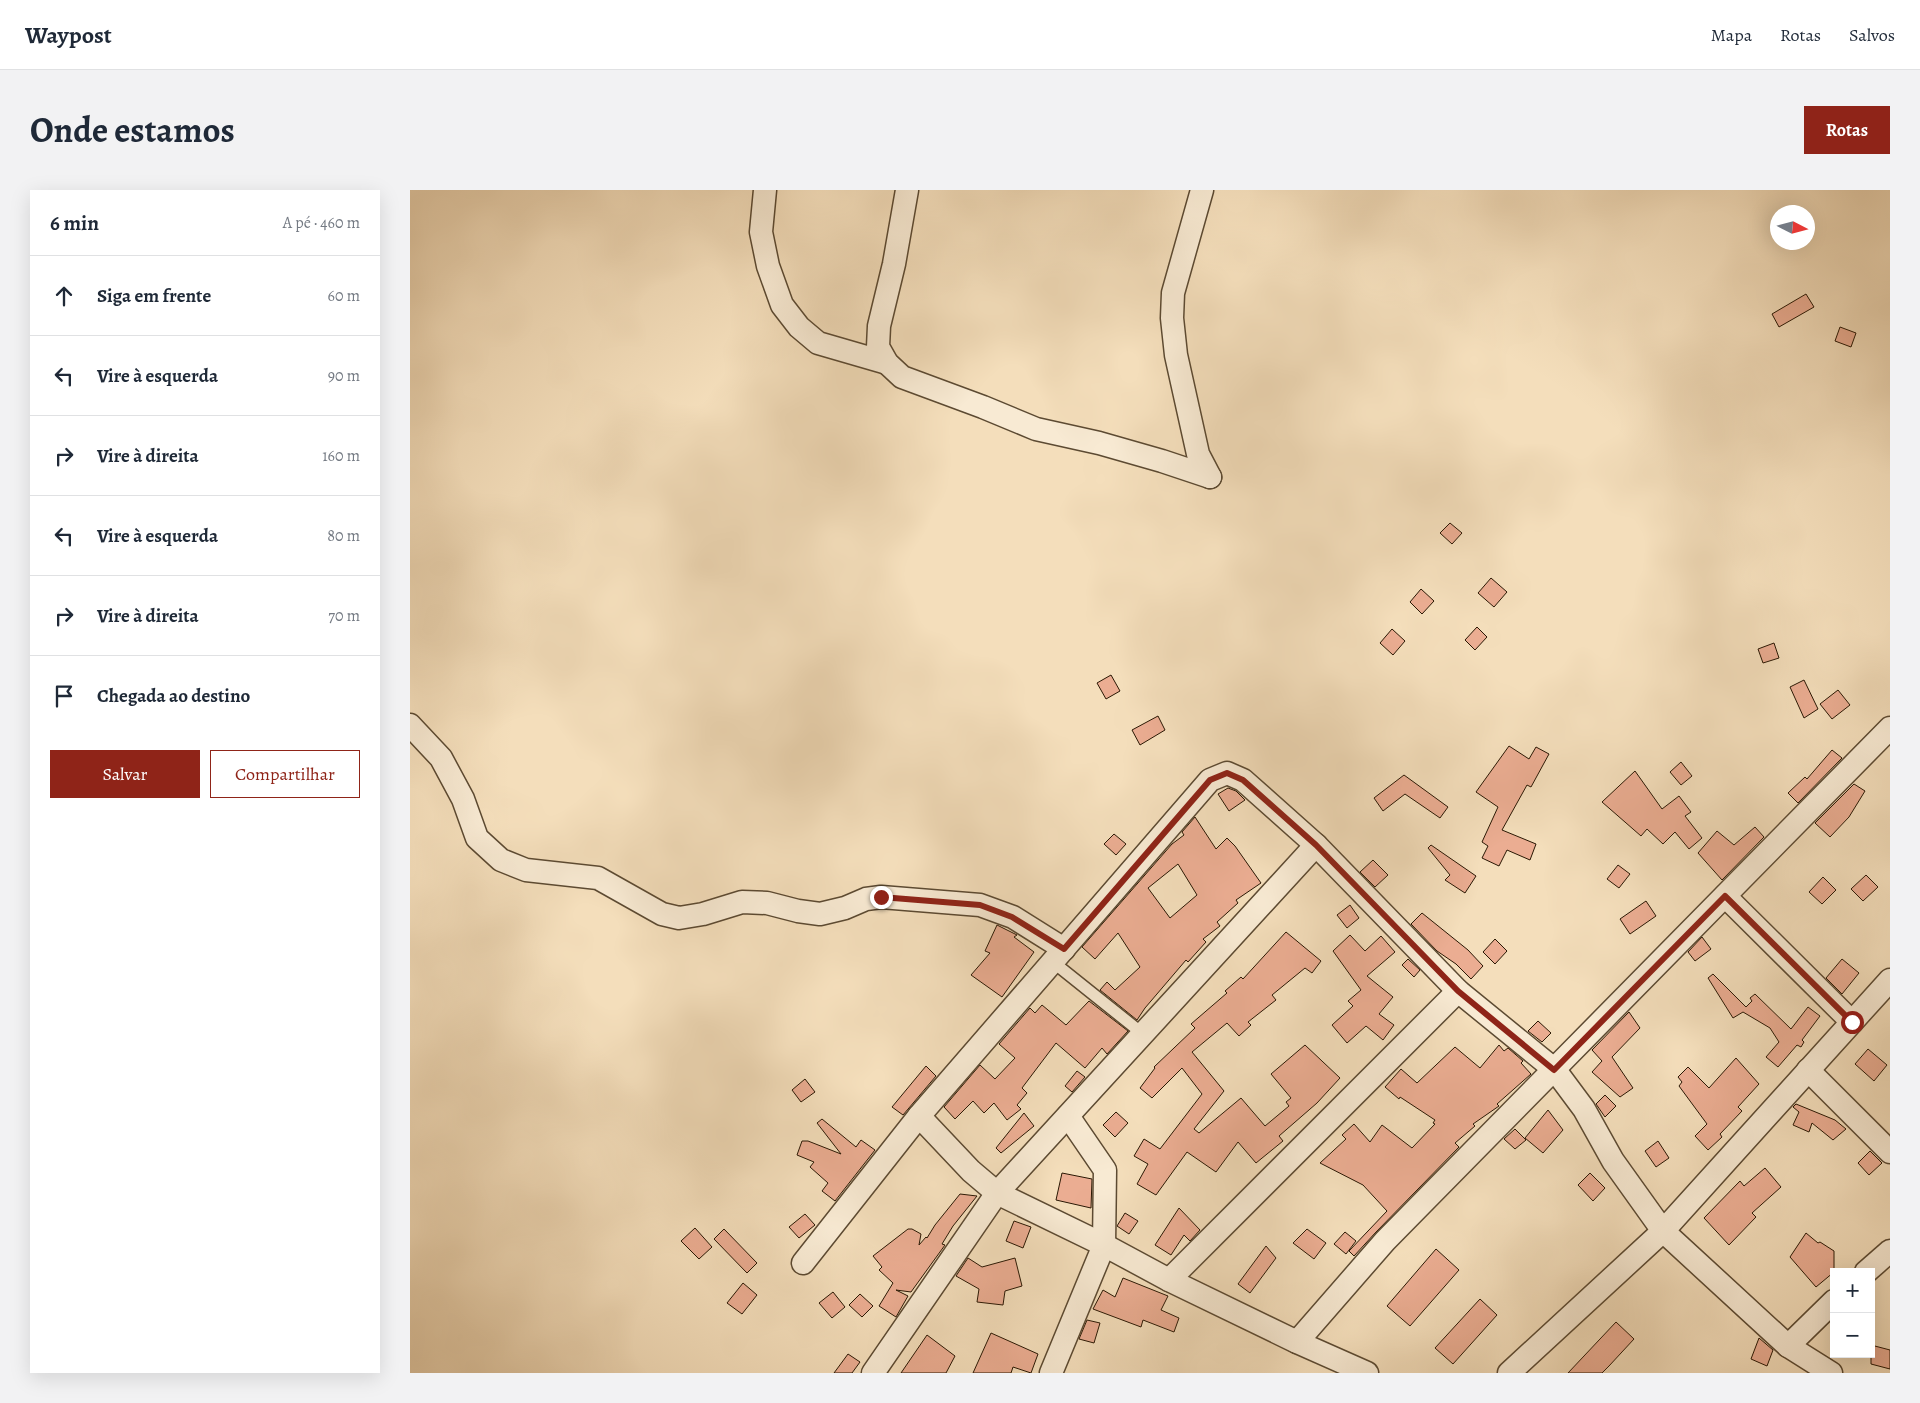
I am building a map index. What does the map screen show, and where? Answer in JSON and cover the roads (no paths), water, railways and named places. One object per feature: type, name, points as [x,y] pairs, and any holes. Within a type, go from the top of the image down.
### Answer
[{"type":"street","points":[[765,190],[761,232],[768,266],[782,305],[800,327],[818,343],[887,363]]},
{"type":"street","points":[[907,190],[894,264],[879,326],[878,347],[887,363],[902,377],[1036,429],[1117,448],[1210,478],[1198,454],[1176,355],[1172,318],[1173,293],[1202,190]]},
{"type":"street","points":[[410,725],[441,758],[463,799],[476,838],[501,860],[526,870],[598,878],[662,914],[680,918],[703,914],[742,902],[767,903],[798,911],[820,914],[845,908],[866,899],[881,897],[980,905],[1012,917],[1058,955]]},
{"type":"street","points":[[1297,1342],[1385,1242],[1890,728]]},
{"type":"street","points":[[803,1263],[919,1116],[1058,955],[1210,780],[1227,773],[1243,780],[1316,845],[1458,991],[1554,1070],[1584,1109],[1613,1161],[1663,1231],[1788,1346],[1831,1373]]},
{"type":"street","points":[[873,1373],[997,1193],[1316,845]]},
{"type":"street","points":[[1725,896],[1852,1022]]},
{"type":"street","points":[[1509,1373],[1663,1231],[1890,980]]},
{"type":"street","points":[[1169,1280],[1458,991]]},
{"type":"street","points":[[1808,1070],[1890,1152]]},
{"type":"street","points":[[919,1116],[971,1170],[997,1193],[1104,1245],[1169,1280],[1297,1342],[1367,1373]]},
{"type":"street","points":[[1051,1373],[1104,1245],[1105,1170],[1068,1116]]},
{"type":"street","points":[[1871,1268],[1890,1251]]},
{"type":"street","points":[[1788,1346],[1830,1305]]},
{"type":"lane","points":[[1058,955],[1143,1034]]}]
